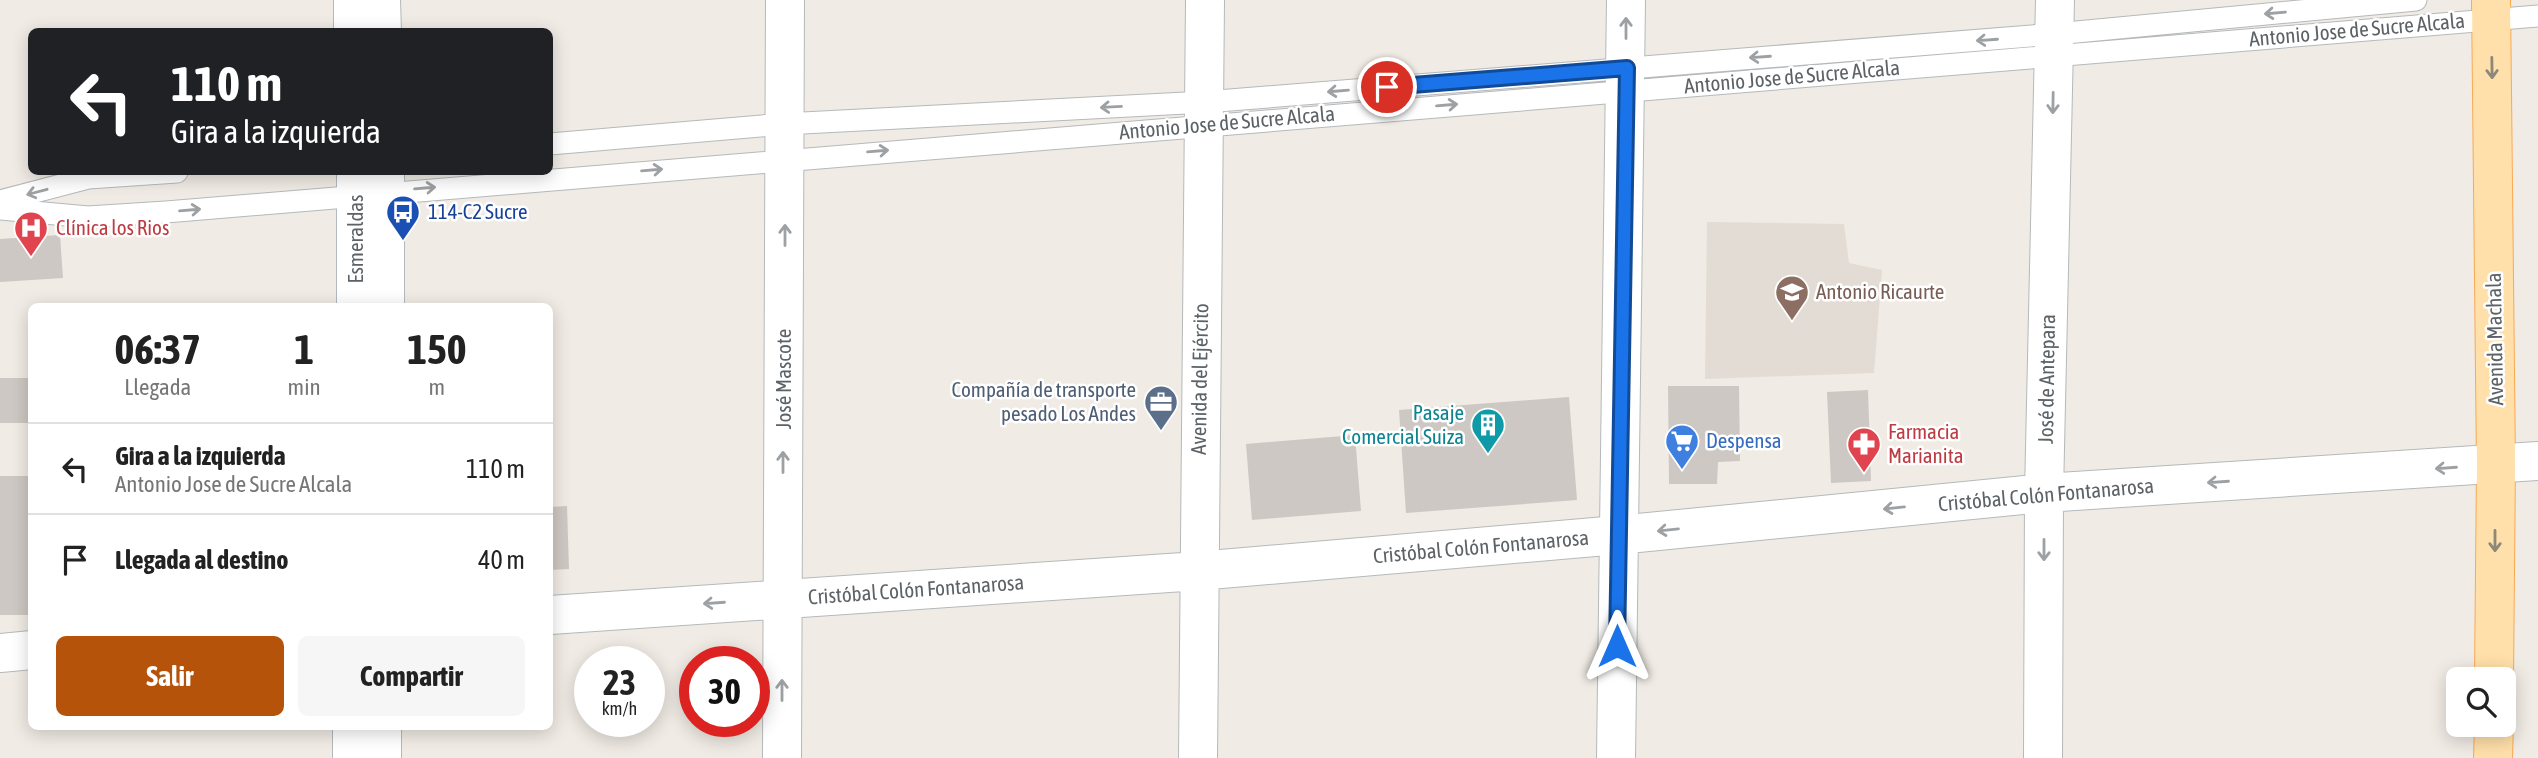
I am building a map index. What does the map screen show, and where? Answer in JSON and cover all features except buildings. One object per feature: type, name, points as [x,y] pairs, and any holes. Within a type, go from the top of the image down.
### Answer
[{"type":"main road","name":"Avenida Machala","points":[[2491,10],[2496,465],[2494,667]]},
{"type":"main road","points":[[2493,758],[2494,737]]},
{"type":"street","points":[[353,0],[353,28]]},
{"type":"street","points":[[381,0],[382,28]]},
{"type":"street","name":"José Mascote","points":[[782,758],[785,0]]},
{"type":"street","name":"Avenida del Ejército","points":[[1198,758],[1205,0]]},
{"type":"street","points":[[1616,758],[1626,0]]},
{"type":"street","name":"José de Antepara","points":[[2043,758],[2044,493],[2055,30]]},
{"type":"street","name":"Esmeraldas","points":[[356,303],[371,182]]},
{"type":"street","name":"Esmeraldas","points":[[371,182],[385,303]]},
{"type":"street","name":"Cristóbal Colón Fontanarosa","points":[[553,615],[1198,571],[1618,535],[2044,493],[2538,461]]},
{"type":"street","points":[[0,653],[28,650]]},
{"type":"street","points":[[352,730],[352,758]]},
{"type":"street","points":[[382,730],[382,758]]},
{"type":"lane","name":"Antonio Jose de Sucre Alcala","points":[[553,144],[785,141],[1204,113],[1626,79],[2055,30],[2416,0]]},
{"type":"lane","name":"Antonio Jose de Sucre Alcala","points":[[2055,30],[2491,10],[2538,16]]},
{"type":"lane","name":"Antonio Jose de Sucre Alcala","points":[[553,164],[785,141],[1204,113]]},
{"type":"lane","points":[[0,201],[88,178],[132,175]]},
{"type":"lane","name":"Antonio Jose de Sucre Alcala","points":[[0,209],[88,217],[442,175]]},
{"type":"shaded area","name":"Antonio Ricaurte","points":[[1707,222],[1844,224],[1849,263],[1882,270],[1874,373],[1705,379]]},
{"type":"place","name":"114-C2 Sucre","points":[[403,242]]},
{"type":"place","name":"Clínica los Rios","points":[[31,258]]},
{"type":"place","name":"Antonio Ricaurte","points":[[1792,322]]},
{"type":"place","name":"Compañía de transporte pesado Los Andes","points":[[1161,432]]},
{"type":"place","name":"Pasaje Comercial Suiza","points":[[1488,455]]},
{"type":"place","name":"Despensa","points":[[1682,471]]},
{"type":"place","name":"Farmacia Marianita","points":[[1864,474]]},
{"type":"route","points":[[1387,87],[1627,68],[1624,118],[1617,646]]}]
